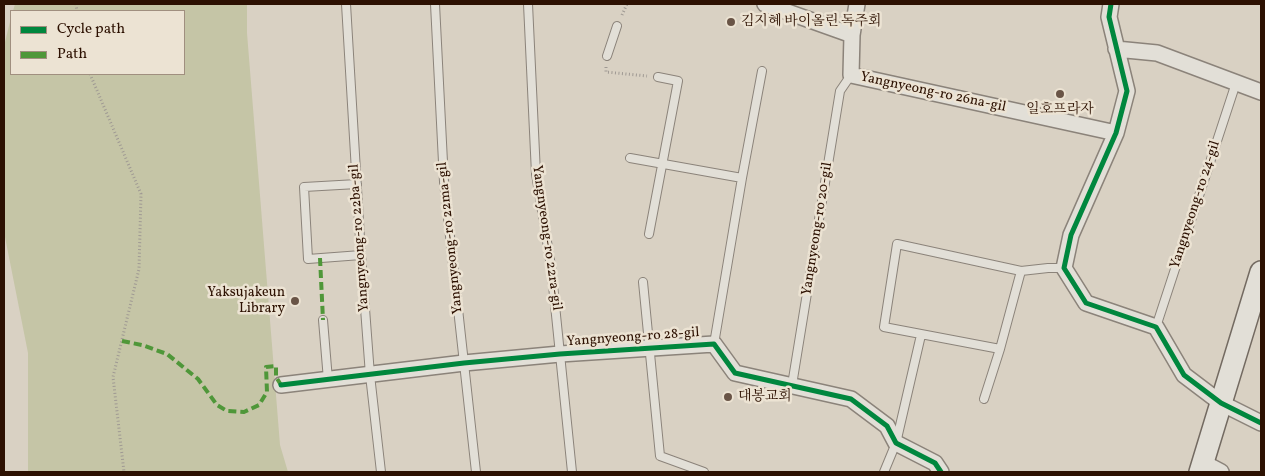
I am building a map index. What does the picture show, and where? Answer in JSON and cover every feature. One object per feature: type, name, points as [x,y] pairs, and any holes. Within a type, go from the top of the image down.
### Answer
[{"type":"main road","points":[[1208,469],[1221,403],[1261,272]]},
{"type":"street","points":[[765,4],[852,35],[856,4]]},
{"type":"street","points":[[1111,4],[1109,17],[1127,91],[1116,133],[1072,235],[1064,268],[1086,303],[1156,327],[1184,375],[1221,403],[1261,423]]},
{"type":"street","name":"Yangnyeong-ro 26na-gil","points":[[852,35],[851,76],[1116,133]]},
{"type":"street","points":[[1116,49],[1157,52],[1261,92]]},
{"type":"street","name":"Yangnyeong-ro 28-gil","points":[[281,385],[464,363],[560,354],[714,344],[735,373],[851,399],[887,426],[896,443],[935,463],[941,472]]},
{"type":"lane","name":"Yangnyeong-ro 22ba-gil","points":[[346,4],[370,375],[382,472]]},
{"type":"lane","name":"Yangnyeong-ro 22ma-gil","points":[[435,4],[444,182],[476,472]]},
{"type":"lane","name":"Yangnyeong-ro 22ra-gil","points":[[528,4],[536,174],[551,266],[572,472]]},
{"type":"lane","points":[[607,56],[617,26]]},
{"type":"lane","name":"Yangnyeong-ro 28-gil","points":[[714,344],[762,71]]},
{"type":"lane","name":"Yangnyeong-ro 20-gil","points":[[792,385],[840,91],[851,76]]},
{"type":"lane","points":[[649,234],[678,81],[658,77]]},
{"type":"lane","name":"Yangnyeong-ro 24-gil","points":[[1156,327],[1236,82]]},
{"type":"lane","points":[[630,158],[742,178]]},
{"type":"lane","points":[[357,184],[304,187],[308,259],[361,255]]},
{"type":"lane","points":[[1000,349],[884,327],[897,244],[1021,271],[1064,268]]},
{"type":"lane","points":[[984,399],[1021,271]]},
{"type":"lane","points":[[643,282],[660,456],[704,472]]},
{"type":"lane","points":[[324,320],[328,380]]},
{"type":"lane","points":[[884,472],[896,443],[921,335]]},
{"type":"path","points":[[607,56],[606,72],[658,77]]},
{"type":"path","points":[[90,75],[141,194],[139,269],[113,377],[124,472]]},
{"type":"green space","points":[[15,4],[247,4],[247,33],[280,445],[288,472],[28,472],[28,353],[4,232],[4,46],[10,22],[10,75],[185,75],[185,10],[13,10]]},
{"type":"marked path","points":[[320,258],[323,320]]},
{"type":"marked path","points":[[122,341],[142,345],[167,354],[198,379],[217,405],[227,411],[244,412],[259,405],[267,392],[266,367],[276,366],[276,377],[281,385]]},
{"type":"cycle path","points":[[1111,4],[1109,17],[1127,91],[1116,133],[1071,235],[1064,268],[1086,303],[1156,327],[1184,375],[1221,403],[1261,423]]},
{"type":"cycle path","points":[[281,385],[464,363],[560,354],[714,344],[735,373],[851,399],[887,426],[896,443],[935,463],[941,472]]},
{"type":"place","name":"김지혜 바이올린 독주회","points":[[731,22]]},
{"type":"place","name":"일호프라자","points":[[1060,94]]},
{"type":"place","name":"Yaksujakeun Library","points":[[295,301]]},
{"type":"place","name":"대봉교회","points":[[728,397]]}]
